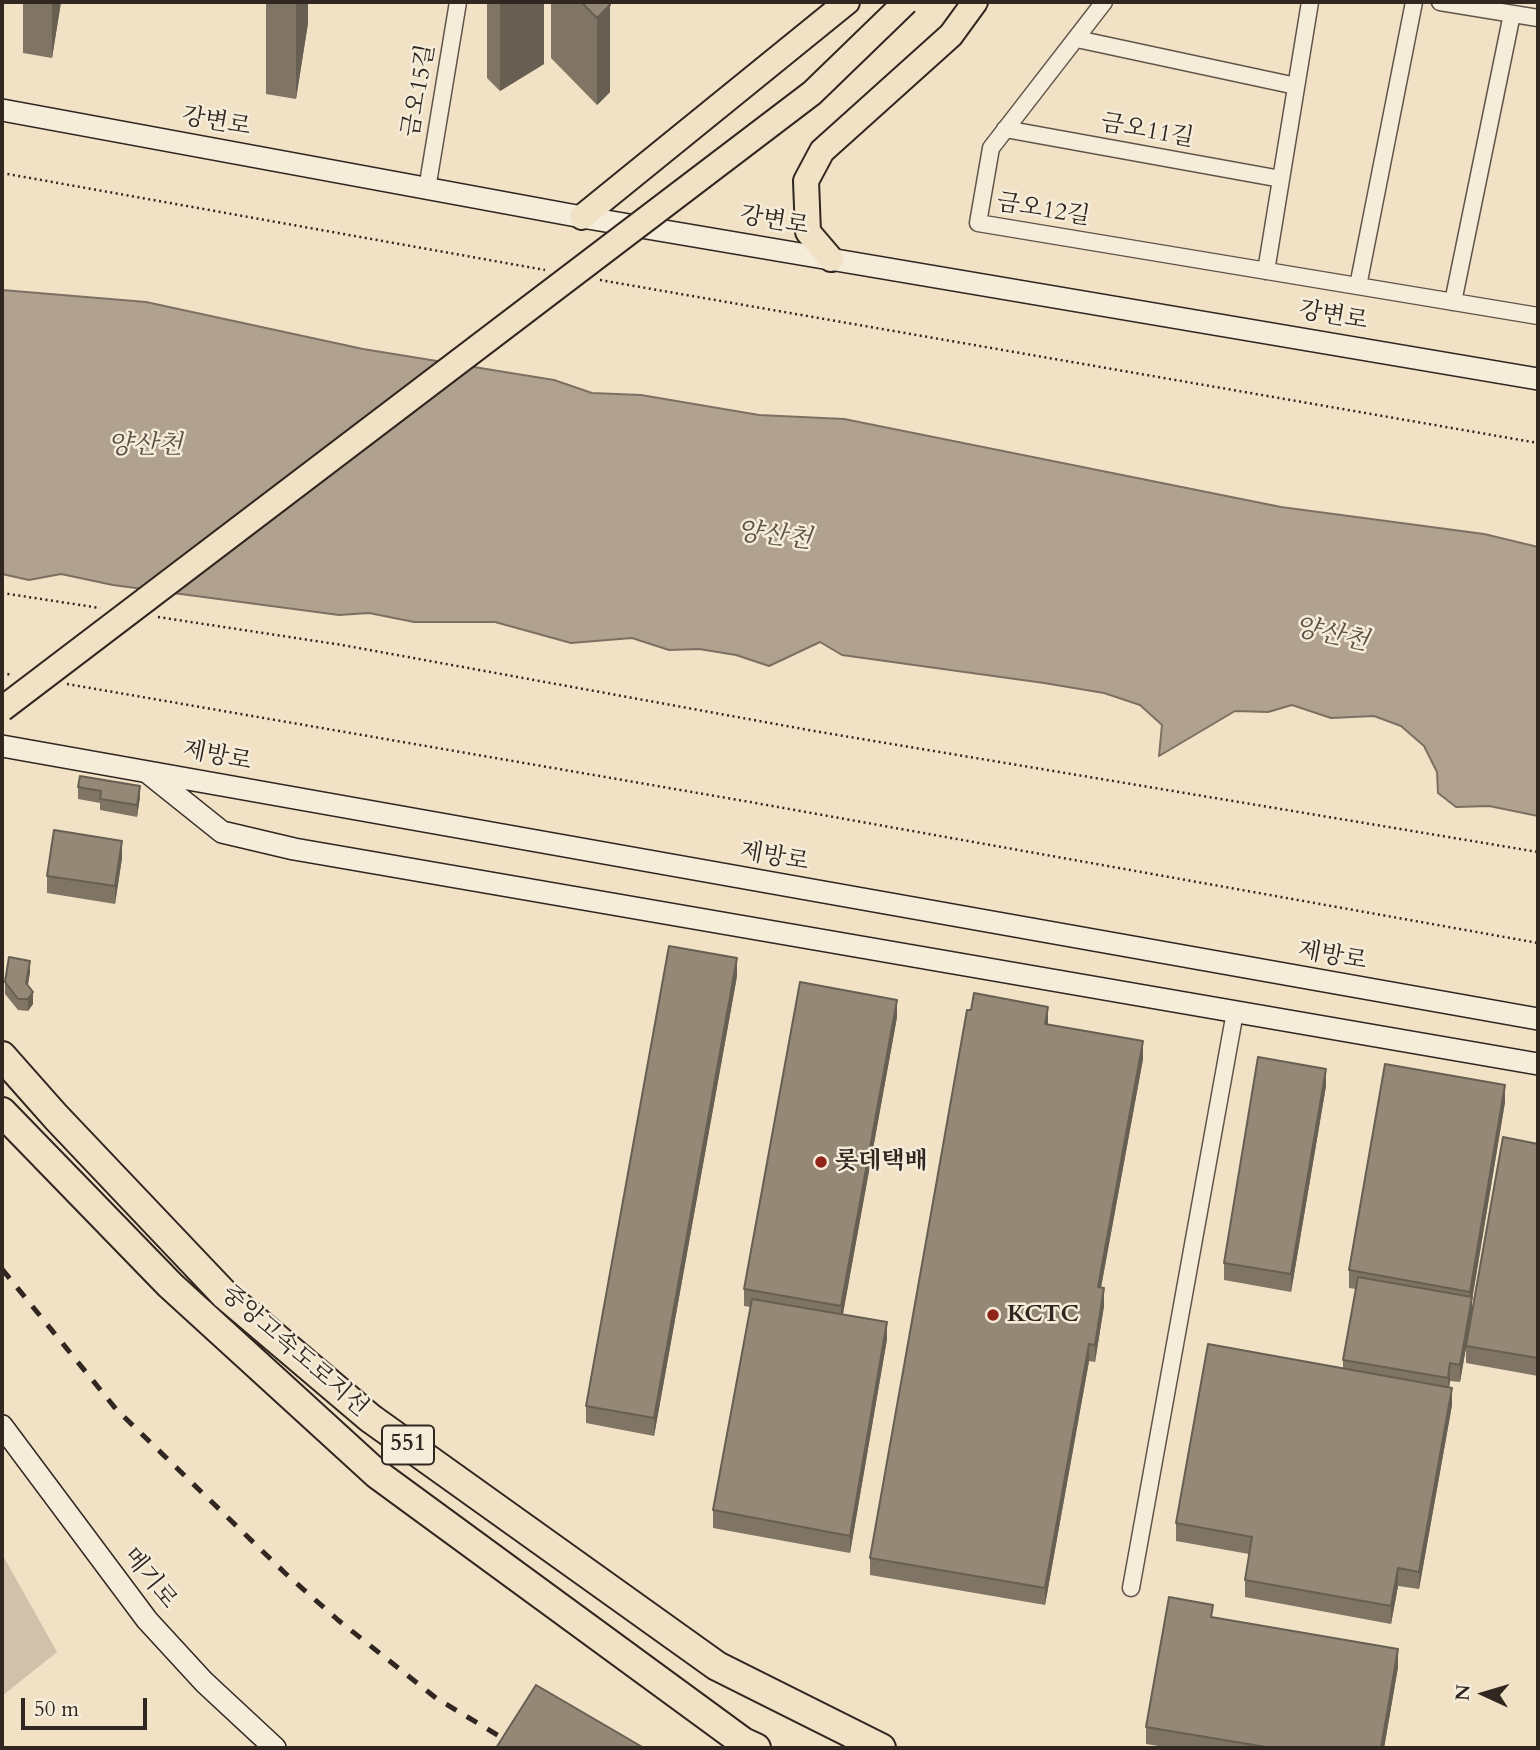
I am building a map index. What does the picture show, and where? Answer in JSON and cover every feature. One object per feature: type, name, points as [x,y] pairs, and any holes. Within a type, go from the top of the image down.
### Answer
[{"type":"highway","name":"중앙고속도로지선","points":[[2,1056],[56,1118],[225,1295],[370,1418],[717,1666],[881,1748]]},
{"type":"highway","name":"중앙고속도로지선","points":[[2,1112],[170,1286],[377,1474],[756,1748]]},
{"type":"main road","points":[[582,217],[848,2]]},
{"type":"main road","points":[[2,709],[812,93],[906,2]]},
{"type":"main road","points":[[831,259],[808,232],[806,181],[822,151],[951,35],[975,2]]},
{"type":"street","name":"금오15길","points":[[427,188],[458,2]]},
{"type":"street","name":"금오12길","points":[[1104,2],[990,148],[978,223],[1538,316]]},
{"type":"street","points":[[1266,271],[1310,2]]},
{"type":"street","points":[[1358,286],[1414,2]]},
{"type":"street","points":[[1440,2],[1538,18]]},
{"type":"street","points":[[1453,302],[1512,13]]},
{"type":"street","points":[[1077,39],[1296,86]]},
{"type":"street","name":"강변로","points":[[2,110],[582,217],[1538,379]]},
{"type":"street","name":"금오11길","points":[[1005,129],[1281,179]]},
{"type":"street","name":"제방로","points":[[2,746],[1538,1019]]},
{"type":"street","points":[[145,771],[222,832],[294,849],[1538,1064]]},
{"type":"street","points":[[1131,1588],[1235,1012]]},
{"type":"street","name":"메기로","points":[[2,1426],[147,1620],[204,1682],[275,1748]]},
{"type":"path","points":[[2,173],[545,270]]},
{"type":"path","points":[[599,279],[1538,443]]},
{"type":"path","points":[[2,593],[111,610]]},
{"type":"path","points":[[152,616],[342,645],[814,731],[1538,852]]},
{"type":"path","points":[[2,673],[15,676]]},
{"type":"path","points":[[56,682],[764,804],[1538,943]]},
{"type":"shaded area","points":[[2,1554],[57,1652],[2,1696]]},
{"type":"water","name":"양산천","points":[[2,290],[146,302],[363,349],[554,380],[592,393],[641,395],[759,415],[844,419],[1281,507],[1484,534],[1538,547],[1538,816],[1489,806],[1456,807],[1438,793],[1437,772],[1424,746],[1401,726],[1374,716],[1331,718],[1292,705],[1268,712],[1235,711],[1159,756],[1162,725],[1140,705],[1104,693],[842,655],[820,642],[769,666],[736,655],[699,649],[669,650],[632,638],[571,643],[495,622],[414,622],[369,613],[339,615],[113,585],[61,574],[29,580],[2,574]]},
{"type":"building","points":[[581,2],[607,2],[610,5],[597,18]]},
{"type":"building","points":[[80,776],[140,786],[137,805],[100,799],[101,791],[78,787]]},
{"type":"building","points":[[54,830],[122,841],[115,886],[47,876]]},
{"type":"building","points":[[669,946],[737,958],[654,1418],[586,1406]]},
{"type":"building","points":[[9,957],[30,961],[26,983],[33,992],[28,999],[18,999],[5,982]]},
{"type":"building","name":"롯데택배","points":[[800,982],[897,1000],[841,1306],[744,1289]]},
{"type":"building","name":"KCTC","points":[[974,993],[1048,1007],[1045,1024],[1143,1041],[1098,1287],[1104,1288],[1095,1345],[1089,1344],[1045,1588],[870,1558],[967,1010],[971,1010]]},
{"type":"building","points":[[1258,1057],[1326,1069],[1291,1274],[1224,1263]]},
{"type":"building","points":[[1385,1064],[1505,1085],[1470,1292],[1349,1270]]},
{"type":"building","points":[[1503,1137],[1538,1144],[1538,1358],[1466,1346]]},
{"type":"building","points":[[1358,1277],[1472,1297],[1460,1365],[1450,1363],[1448,1378],[1343,1360]]},
{"type":"building","points":[[752,1299],[887,1322],[850,1536],[713,1510]]},
{"type":"building","points":[[1208,1344],[1452,1388],[1419,1572],[1398,1568],[1391,1606],[1245,1580],[1252,1537],[1176,1523]]},
{"type":"building","points":[[1169,1597],[1213,1605],[1211,1617],[1398,1649],[1381,1748],[1272,1748],[1146,1727]]},
{"type":"building","points":[[536,1685],[644,1748],[496,1748]]},
{"type":"railway","points":[[2,1269],[116,1409],[285,1573],[338,1620],[436,1698],[519,1748]]},
{"type":"place","name":"롯데택배","points":[[821,1162]]},
{"type":"place","name":"KCTC","points":[[993,1315]]}]
